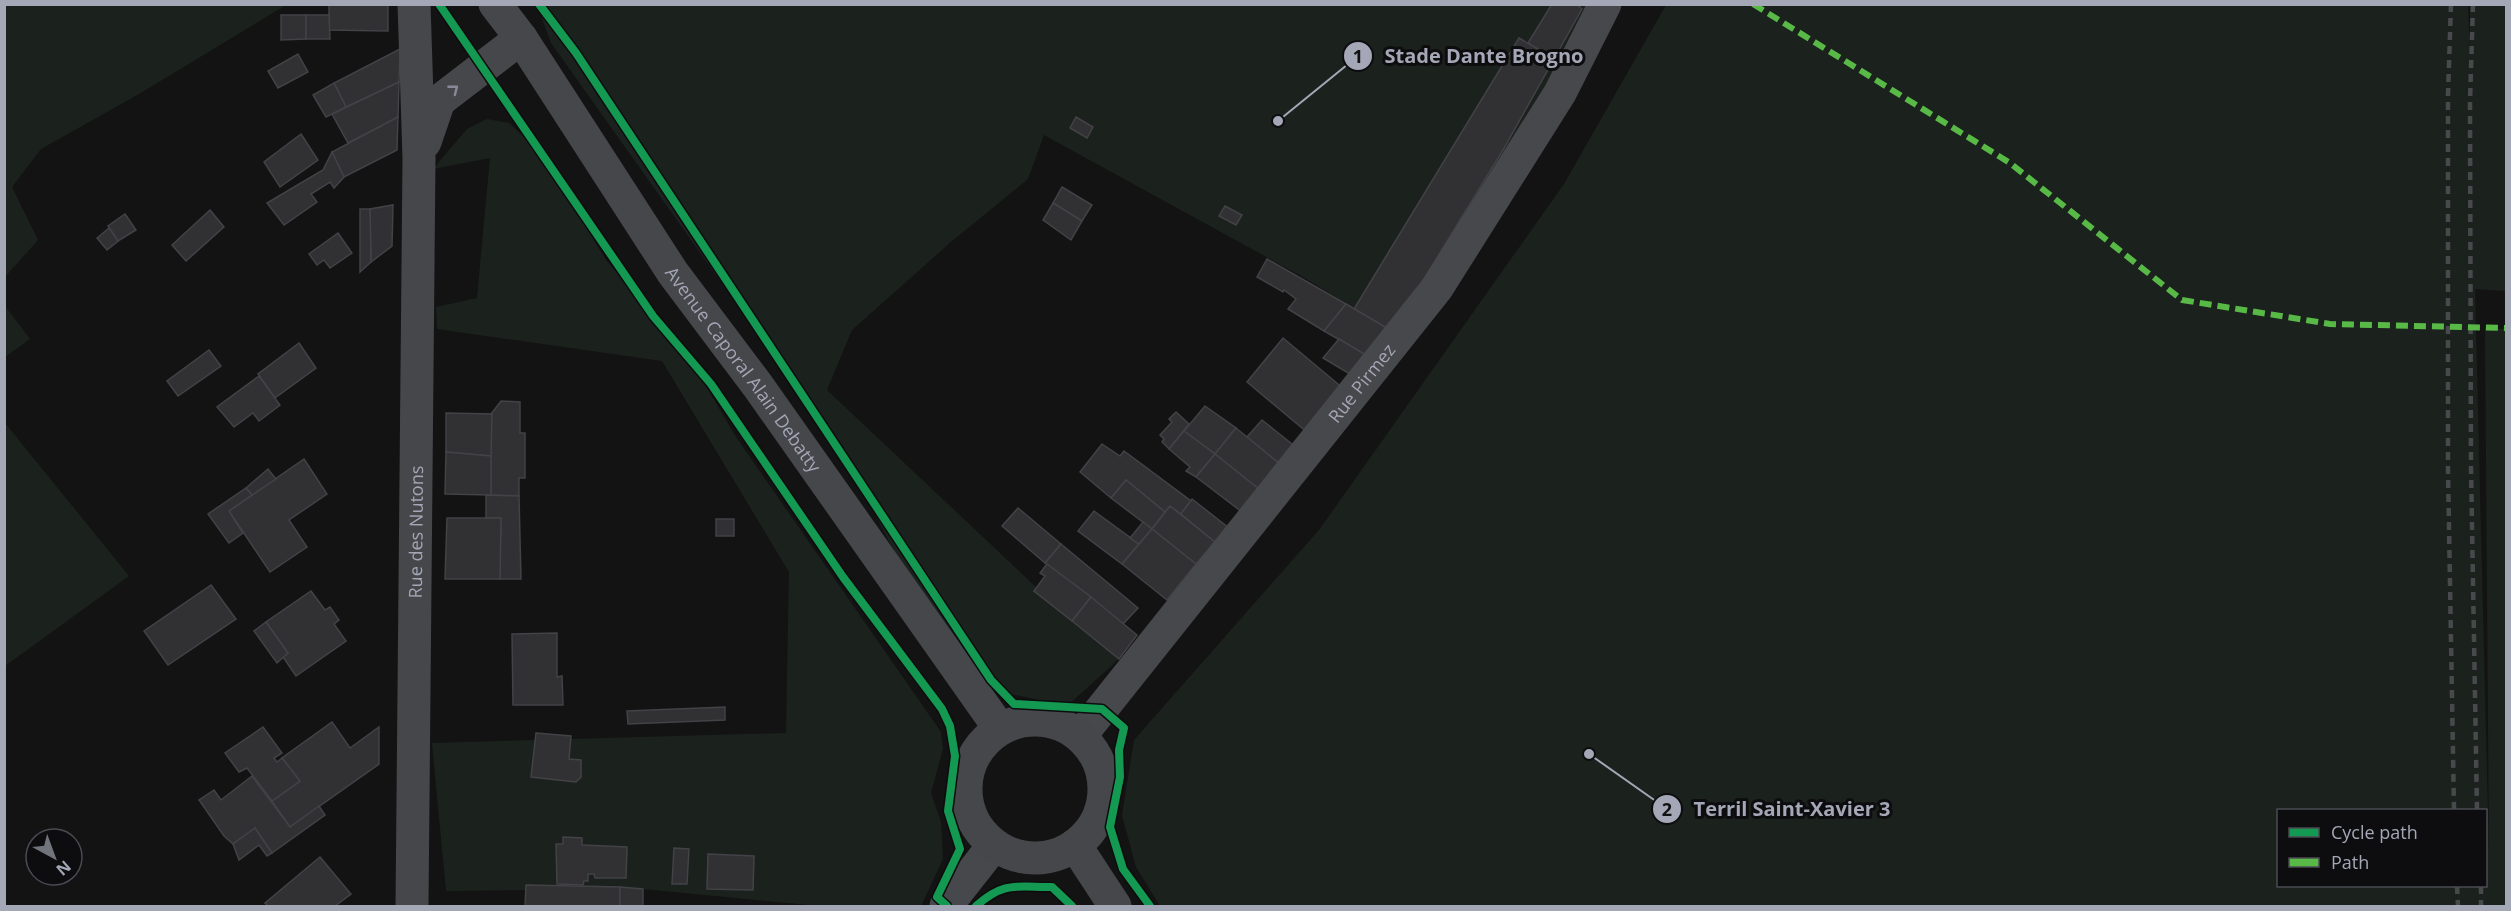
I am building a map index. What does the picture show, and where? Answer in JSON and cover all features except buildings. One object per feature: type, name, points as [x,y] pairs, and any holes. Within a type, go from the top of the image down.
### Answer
[{"type":"main road","name":"Rue des Nutons","points":[[412,906],[419,158],[414,4]]},
{"type":"main road","name":"Avenue Caporal Alain Debatty","points":[[495,4],[521,38],[673,273],[758,386],[1000,729]]},
{"type":"main road","name":"Rue des Nutons","points":[[419,158],[439,101],[521,38]]},
{"type":"main road","points":[[1047,720],[1081,735],[1099,762],[1104,785],[1102,805],[1093,827],[1075,845],[1061,853],[1037,858],[1016,856],[994,845],[978,828],[968,807],[967,776],[982,744],[1000,729],[1022,721],[1047,720]]},
{"type":"main road","points":[[1075,845],[1115,906]]},
{"type":"street","name":"Rue Pirmez","points":[[1081,735],[1437,288],[1560,93],[1605,4]]},
{"type":"street","points":[[946,906],[994,845]]},
{"type":"shaded area","points":[[5,4],[286,5],[139,94],[41,149],[12,187],[38,240],[5,277]]},
{"type":"shaded area","points":[[1600,4],[1392,331],[1303,277],[1044,135],[1028,179],[952,241],[852,330],[827,390],[1072,621],[1119,659],[1067,706],[1002,692],[921,601],[841,451],[551,43],[537,5]]},
{"type":"shaded area","points":[[1666,5],[2468,5],[2470,51],[2470,5],[2506,5],[2506,291],[2475,289],[2489,855],[2485,328],[2506,329],[2506,906],[1160,906],[1136,867],[1122,815],[1134,740],[1319,530],[1564,184]]},
{"type":"shaded area","points":[[487,119],[509,123],[543,155],[606,260],[690,359],[736,437],[941,732],[943,749],[931,793],[941,822],[943,859],[921,906],[819,906],[643,889],[446,891],[432,743],[786,733],[789,572],[662,361],[437,329],[436,307],[477,298],[490,158],[433,169],[467,129]]},
{"type":"shaded area","points":[[5,306],[30,339],[4,357]]},
{"type":"shaded area","points":[[5,423],[129,576],[4,666]]},
{"type":"railway","points":[[2451,4],[2448,95],[2448,470],[2454,809]]},
{"type":"railway","points":[[2473,4],[2470,102],[2471,468],[2477,809]]},
{"type":"railway","points":[[2457,887],[2458,906]]},
{"type":"railway","points":[[2481,887],[2481,906]]},
{"type":"marked path","points":[[1753,4],[2010,163],[2182,300],[2330,324],[2506,328]]},
{"type":"cycle path","points":[[439,4],[653,316],[711,384],[843,577],[942,709],[950,726],[955,756],[948,811],[960,849],[937,897],[947,906]]},
{"type":"cycle path","points":[[539,4],[576,53],[991,680],[1014,704],[1102,709],[1124,728],[1119,750],[1120,777],[1110,827],[1123,869],[1150,906]]},
{"type":"cycle path","points":[[976,906],[995,892],[1020,886],[1052,887],[1072,906]]},
{"type":"place","name":"Stade Dante Brogno","points":[[1278,121]]},
{"type":"place","name":"Terril Saint-Xavier 3","points":[[1589,754]]}]
